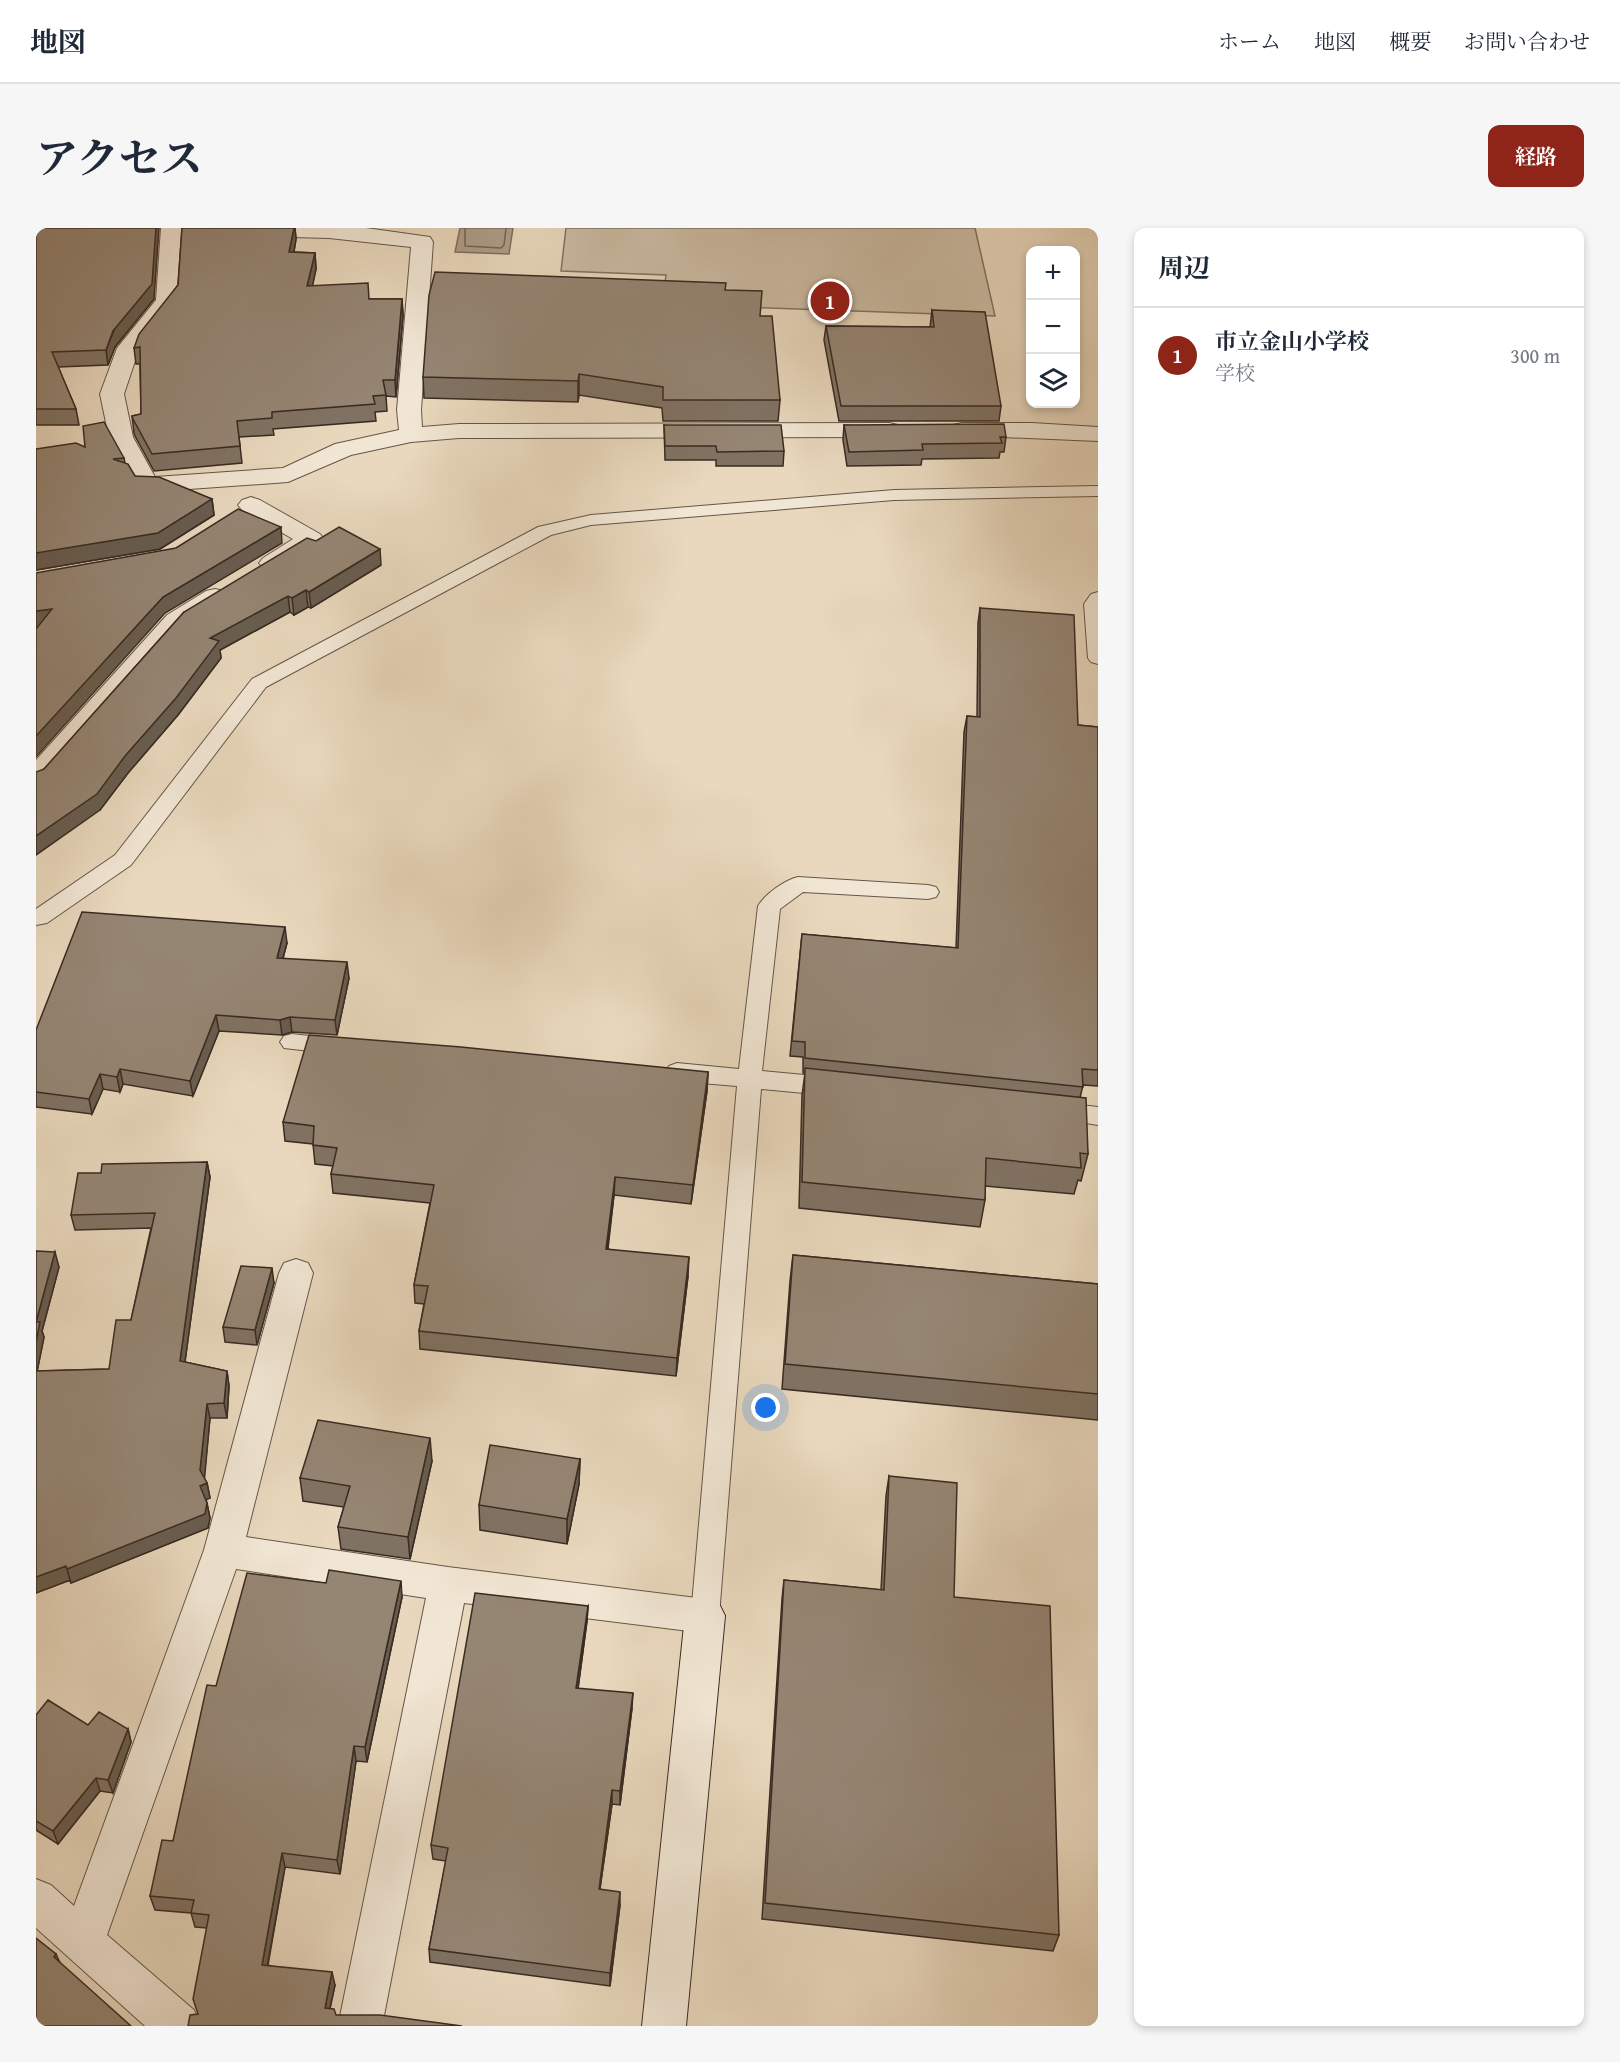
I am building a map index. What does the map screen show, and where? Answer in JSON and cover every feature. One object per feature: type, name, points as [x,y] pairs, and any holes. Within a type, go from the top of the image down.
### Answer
[{"type":"street","points":[[288,475],[147,485],[122,437],[112,394],[128,348],[167,301],[172,228],[331,228],[394,234],[422,242],[408,410],[411,435]]},
{"type":"street","points":[[36,778],[176,621],[311,539],[242,511],[288,475],[344,449],[411,435],[471,431],[913,430]]},
{"type":"street","points":[[937,430],[1032,430],[1098,434]]},
{"type":"street","points":[[83,1942],[223,1550],[296,1273]]},
{"type":"street","points":[[223,1550],[448,1584],[705,1616],[664,2026]]},
{"type":"street","points":[[360,2026],[448,1584]]},
{"type":"street","points":[[36,1900],[178,2026]]},
{"type":"lane","points":[[39,918],[123,860],[259,683],[545,531],[591,520],[894,495],[1098,491]]},
{"type":"lane","points":[[1098,598],[1094,604],[1098,658]]},
{"type":"lane","points":[[705,1616],[750,1078],[769,906],[798,884],[928,892]]},
{"type":"lane","points":[[292,1042],[362,1048]]},
{"type":"lane","points":[[656,1071],[855,1089]]},
{"type":"lane","points":[[1028,1108],[1098,1116]]},
{"type":"shaded area","points":[[566,228],[975,228],[995,316],[738,307],[663,297],[666,275],[561,271]]},
{"type":"water","points":[[460,228],[513,228],[509,254],[455,252]]},
{"type":"building","points":[[37,228],[156,228],[152,284],[113,331],[106,350],[52,352],[76,409],[36,409]]},
{"type":"building","points":[[182,228],[294,228],[289,252],[315,253],[307,286],[368,283],[369,299],[402,299],[395,380],[383,380],[386,395],[373,396],[375,404],[272,412],[272,418],[237,421],[240,446],[152,454],[132,416],[141,414],[140,347],[134,348],[139,334],[178,285]]},
{"type":"building","points":[[435,272],[726,283],[725,290],[762,291],[760,316],[772,316],[780,400],[663,400],[663,387],[579,374],[578,381],[423,377],[429,295]]},
{"type":"building","points":[[932,310],[985,312],[1001,406],[841,406],[826,326],[934,327]]},
{"type":"building","points":[[104,422],[124,458],[113,459],[128,464],[135,476],[159,477],[212,499],[158,533],[36,553],[36,449],[76,443],[85,447],[83,426]]},
{"type":"building","points":[[1004,424],[1006,437],[1000,437],[1002,443],[922,444],[923,450],[849,452],[844,425]]},
{"type":"building","points":[[664,425],[781,425],[784,451],[717,452],[716,446],[665,446]]},
{"type":"building","points":[[238,509],[281,527],[163,597],[36,736],[36,629],[52,609],[36,611],[36,573],[176,548]]},
{"type":"building","points":[[339,527],[380,549],[309,592],[306,590],[292,598],[288,596],[210,638],[219,641],[176,698],[125,756],[97,794],[36,836],[36,772],[44,769],[184,612],[307,538],[316,541]]},
{"type":"building","points":[[980,608],[1074,615],[1078,725],[1098,727],[1098,1070],[1082,1069],[1083,1087],[805,1058],[805,1042],[792,1041],[802,934],[958,948],[967,716],[980,717]]},
{"type":"building","points":[[82,912],[285,927],[277,958],[347,962],[335,1020],[290,1017],[280,1020],[216,1015],[190,1081],[120,1069],[117,1077],[100,1074],[89,1099],[36,1092],[36,1030]]},
{"type":"building","points":[[309,1035],[461,1047],[708,1072],[693,1185],[615,1177],[606,1249],[689,1257],[677,1358],[419,1331],[428,1286],[414,1285],[434,1185],[331,1174],[337,1148],[313,1145],[314,1126],[283,1122]]},
{"type":"building","points":[[805,1068],[1086,1098],[1088,1154],[1080,1153],[1081,1168],[986,1158],[985,1200],[802,1182]]},
{"type":"building","points":[[207,1162],[180,1361],[227,1371],[224,1403],[207,1404],[200,1470],[207,1483],[200,1486],[207,1503],[205,1514],[67,1569],[66,1566],[36,1577],[36,1371],[109,1369],[116,1320],[131,1320],[155,1213],[71,1215],[78,1173],[101,1173],[102,1164]]},
{"type":"building","points":[[36,1251],[55,1252],[36,1322]]},
{"type":"building","points":[[793,1255],[1098,1284],[1098,1394],[785,1364]]},
{"type":"building","points":[[241,1266],[272,1268],[255,1330],[223,1327]]},
{"type":"building","points":[[36,1322],[40,1322],[36,1342]]},
{"type":"building","points":[[318,1420],[430,1438],[408,1537],[338,1527],[350,1486],[300,1478]]},
{"type":"building","points":[[490,1445],[580,1459],[567,1519],[479,1505]]},
{"type":"building","points":[[889,1476],[957,1483],[954,1597],[1050,1606],[1059,1935],[765,1903],[784,1580],[884,1590]]},
{"type":"building","points":[[329,1570],[401,1581],[365,1747],[354,1746],[337,1860],[282,1853],[262,1965],[332,1972],[325,2008],[334,2009],[336,2015],[380,2015],[462,2026],[188,2026],[190,2015],[198,2014],[193,1999],[209,1915],[191,1913],[194,1900],[150,1896],[162,1840],[173,1841],[207,1685],[216,1686],[247,1573],[326,1583]]},
{"type":"building","points":[[475,1593],[588,1606],[576,1688],[633,1693],[620,1791],[612,1790],[599,1889],[620,1892],[610,1973],[429,1949],[448,1848],[431,1845]]},
{"type":"building","points":[[48,1700],[88,1725],[99,1712],[128,1729],[108,1780],[96,1778],[53,1831],[36,1821],[36,1715]]},
{"type":"building","points":[[36,1938],[56,1954],[54,1957],[131,2026],[36,2026]]},
{"type":"place","name":"市立金山小学校","points":[[830,301]]}]
